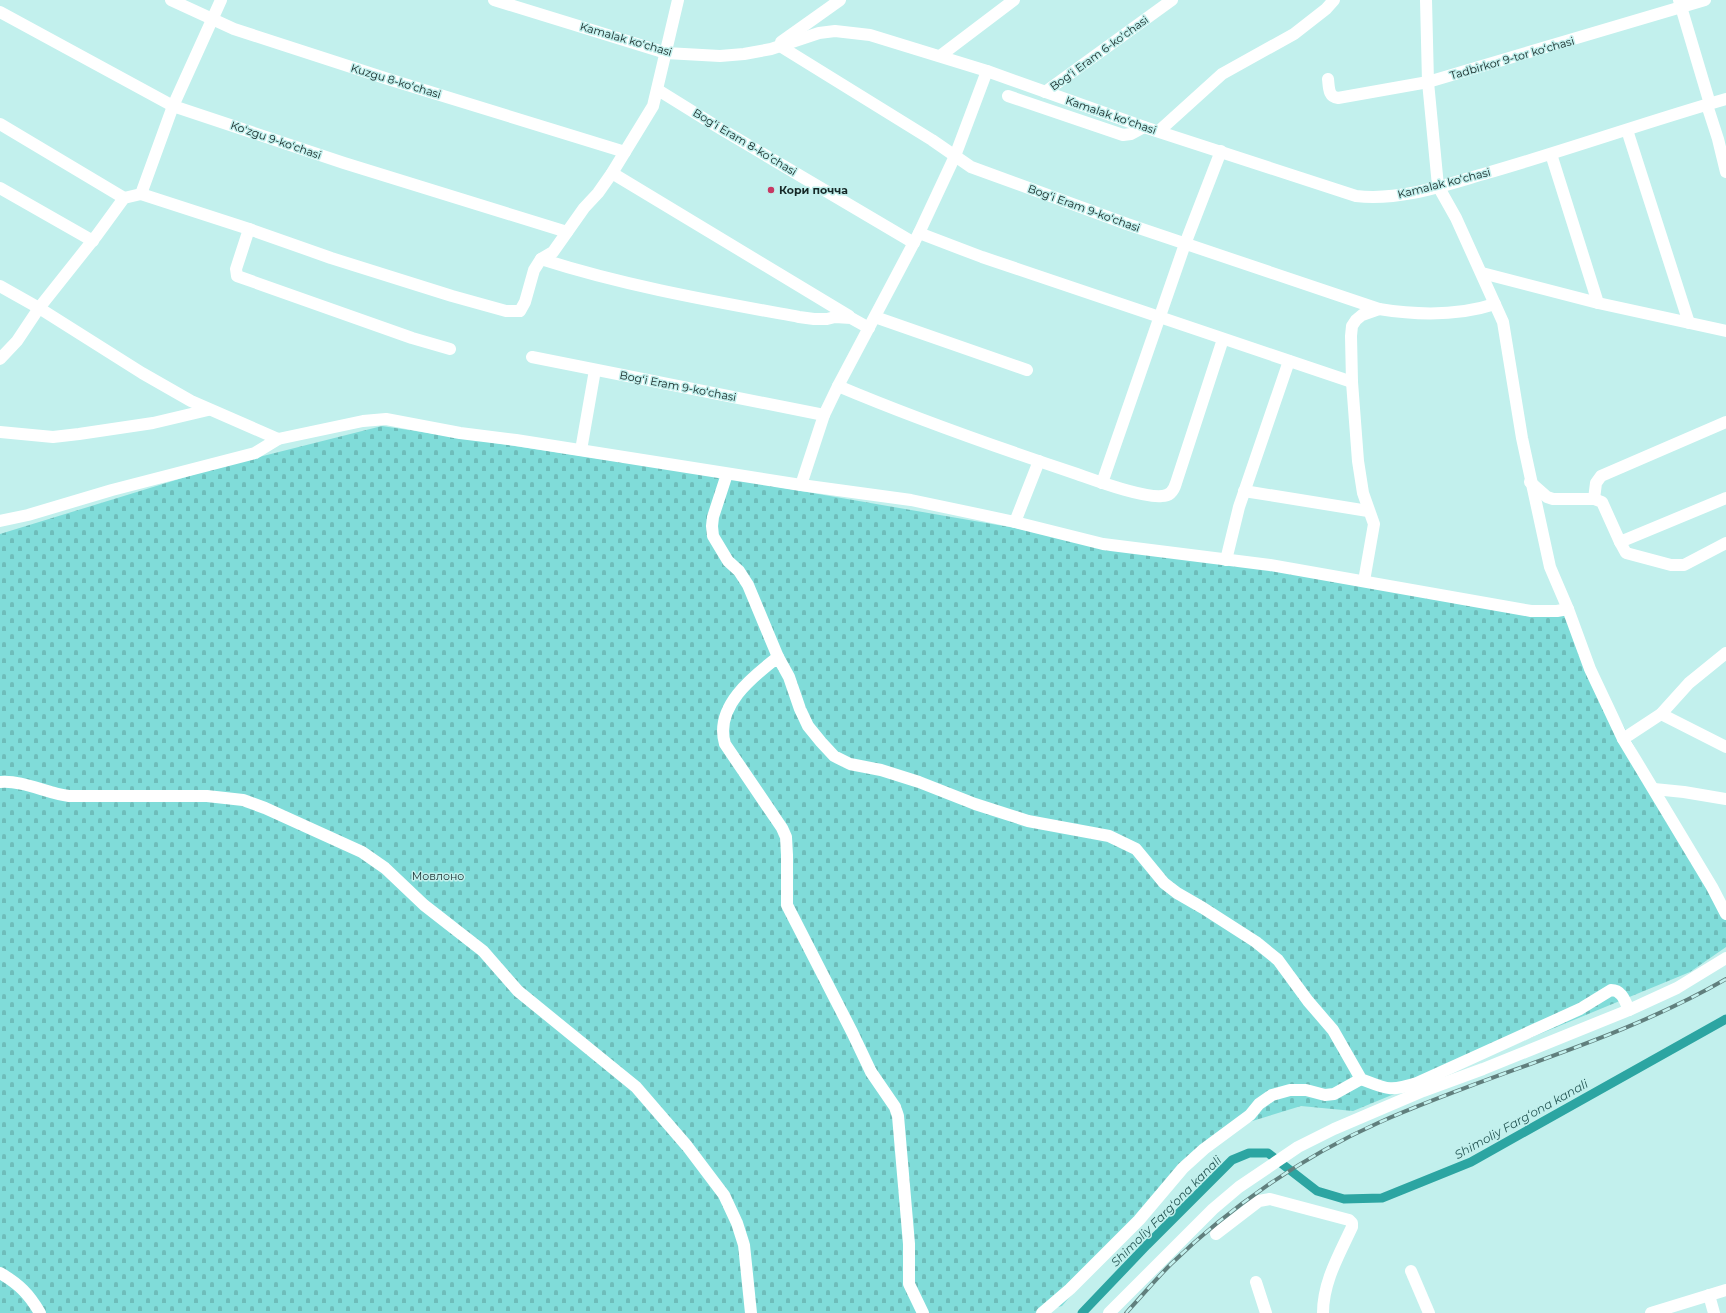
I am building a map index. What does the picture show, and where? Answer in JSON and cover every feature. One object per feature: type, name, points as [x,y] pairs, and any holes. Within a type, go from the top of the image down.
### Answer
[{"type":"street","name":"Kuzgu 8-koʻchasi","points":[[171,0],[234,29],[625,152]]},
{"type":"street","points":[[141,194],[173,106],[221,0]]},
{"type":"street","name":"Kamalak koʻchasi","points":[[494,0],[666,53],[720,56],[744,54],[776,48],[819,33],[835,31],[870,35],[988,71],[1144,127],[1356,196],[1389,197],[1438,186],[1551,154],[1726,99]]},
{"type":"street","points":[[0,359],[17,341],[39,308],[93,241],[124,198],[141,194],[249,229],[331,258],[452,296],[506,311],[520,311],[525,302],[534,270],[541,259],[553,252],[584,208],[598,193],[653,106],[678,0]]},
{"type":"street","points":[[776,48],[840,0]]},
{"type":"street","points":[[940,56],[1014,0]]},
{"type":"street","name":"Bogʻi Eram 6-koʻchasi","points":[[1045,92],[1172,0]]},
{"type":"street","points":[[1159,131],[1222,74],[1294,34],[1326,9],[1334,0]]},
{"type":"street","points":[[1426,0],[1428,82],[1438,186],[1456,218],[1482,272],[1503,322],[1530,482],[1550,567],[1568,609],[1590,669],[1623,739],[1712,887],[1726,914]]},
{"type":"street","name":"Tadbirkor 9-tor koʻchasi","points":[[1328,79],[1331,95],[1338,98],[1428,82],[1547,48],[1680,3],[1705,0]]},
{"type":"street","points":[[1680,3],[1726,172]]},
{"type":"street","name":"Koʻzgu 9-koʻchasi","points":[[0,12],[173,106],[344,163],[567,232]]},
{"type":"street","name":"Bogʻi Eram 9-koʻchasi","points":[[776,48],[971,167],[1185,244],[1379,309],[1400,312],[1443,312],[1476,309],[1495,304]]},
{"type":"street","points":[[801,485],[824,415],[917,238],[955,156],[988,71]]},
{"type":"street","name":"Bogʻi Eram 8-koʻchasi","points":[[658,90],[716,126],[917,238],[982,257],[1352,382]]},
{"type":"street","points":[[1008,96],[1123,135],[1131,134],[1144,127]]},
{"type":"street","points":[[0,124],[124,198]]},
{"type":"street","points":[[1627,130],[1689,323]]},
{"type":"street","points":[[1102,483],[1185,244],[1221,151]]},
{"type":"street","points":[[1551,154],[1598,303]]},
{"type":"street","points":[[612,173],[851,318]]},
{"type":"street","points":[[0,188],[93,241]]},
{"type":"street","points":[[249,229],[236,269],[237,276],[412,338],[450,349]]},
{"type":"street","points":[[541,259],[579,271],[640,287],[799,317],[814,319],[827,319],[835,317],[851,318],[1027,370]]},
{"type":"street","points":[[1482,272],[1598,303],[1726,331]]},
{"type":"street","points":[[0,286],[39,308],[135,369],[208,410],[278,439]]},
{"type":"street","points":[[1364,581],[1373,532],[1372,518],[1368,511],[1358,461],[1352,382],[1351,336],[1352,326],[1356,320],[1362,315],[1379,309]]},
{"type":"street","points":[[838,386],[881,404],[1102,483],[1156,496],[1163,496],[1172,492],[1176,483],[1223,339]]},
{"type":"street","name":"Bogʻi Eram 9-koʻchasi","points":[[532,356],[595,370],[824,415]]},
{"type":"street","points":[[1226,560],[1232,531],[1244,491],[1289,361]]},
{"type":"street","points":[[581,450],[595,370]]},
{"type":"street","points":[[0,432],[53,437],[153,423],[208,410]]},
{"type":"street","points":[[0,521],[28,515],[112,490],[255,453],[278,439],[363,421],[386,419],[460,433],[581,450],[801,485],[911,500],[1015,522],[1103,544],[1270,565],[1531,611],[1557,611],[1568,609]]},
{"type":"street","points":[[1594,499],[1596,483],[1601,476],[1726,422]]},
{"type":"street","points":[[1015,522],[1039,461]]},
{"type":"street","points":[[727,474],[713,516],[713,536],[728,561],[739,571],[748,585],[778,657],[789,677],[800,709],[808,726],[834,756],[850,764],[881,770],[919,782],[975,804],[1028,821],[1109,836],[1136,849],[1164,883],[1177,893],[1204,908],[1256,942],[1278,960],[1308,1001],[1333,1030],[1361,1079],[1387,1089],[1394,1090],[1417,1083],[1580,1009],[1611,990],[1618,991],[1620,993],[1629,1010]]},
{"type":"street","points":[[1530,482],[1547,497],[1553,499],[1594,499],[1602,502],[1626,552],[1678,565],[1692,562],[1726,543]]},
{"type":"street","points":[[1244,491],[1368,511]]},
{"type":"street","points":[[1620,542],[1726,498]]},
{"type":"street","points":[[1623,739],[1661,714],[1689,683],[1726,653]]},
{"type":"street","points":[[778,657],[758,673],[740,692],[727,712],[723,724],[722,734],[725,744],[782,828],[786,837],[787,905],[871,1072],[895,1107],[898,1116],[904,1177],[909,1244],[909,1284],[923,1313]]},
{"type":"street","points":[[1661,714],[1726,747]]},
{"type":"street","points":[[0,782],[16,783],[55,794],[69,796],[207,796],[243,800],[265,808],[362,852],[385,868],[424,905],[482,951],[518,991],[636,1087],[687,1146],[724,1195],[737,1223],[744,1246],[751,1313]]},
{"type":"street","points":[[1654,789],[1726,799]]},
{"type":"street","points":[[1109,1313],[1214,1209],[1238,1188],[1298,1147],[1334,1129],[1423,1091],[1483,1069],[1629,1010],[1676,988],[1726,958]]},
{"type":"street","points":[[1042,1313],[1070,1289],[1134,1226],[1183,1168],[1204,1149],[1250,1115],[1259,1104],[1272,1095],[1290,1090],[1306,1090],[1325,1095],[1334,1094],[1361,1079]]},
{"type":"street","points":[[1216,1234],[1259,1201],[1270,1199],[1349,1220],[1352,1223],[1352,1228],[1328,1279],[1323,1304],[1323,1313]]},
{"type":"street","points":[[1411,1271],[1429,1313]]},
{"type":"street","points":[[0,1273],[20,1285],[33,1300],[40,1313]]},
{"type":"street","points":[[1256,1282],[1266,1313]]},
{"type":"street","points":[[1651,1313],[1726,1290]]},
{"type":"street","points":[[1709,1295],[1714,1313]]},
{"type":"green space","name":"Мовлоно","points":[[382,426],[721,477],[1164,554],[1564,614],[1726,919],[1726,947],[1690,972],[1353,1111],[1301,1106],[1236,1126],[1192,1153],[1062,1306],[1034,1313],[0,1313],[0,534],[215,468]]},
{"type":"waterway","name":"Shimoliy Fargʻona kanali","points":[[1082,1313],[1232,1160],[1249,1153],[1268,1153],[1317,1191],[1344,1199],[1382,1198],[1471,1162],[1726,1019]]},
{"type":"railway","points":[[1126,1313],[1171,1264],[1242,1203],[1322,1151],[1350,1136],[1421,1105],[1554,1056],[1642,1021],[1726,979]]},
{"type":"place","name":"Кори почча","points":[[771,190]]}]
